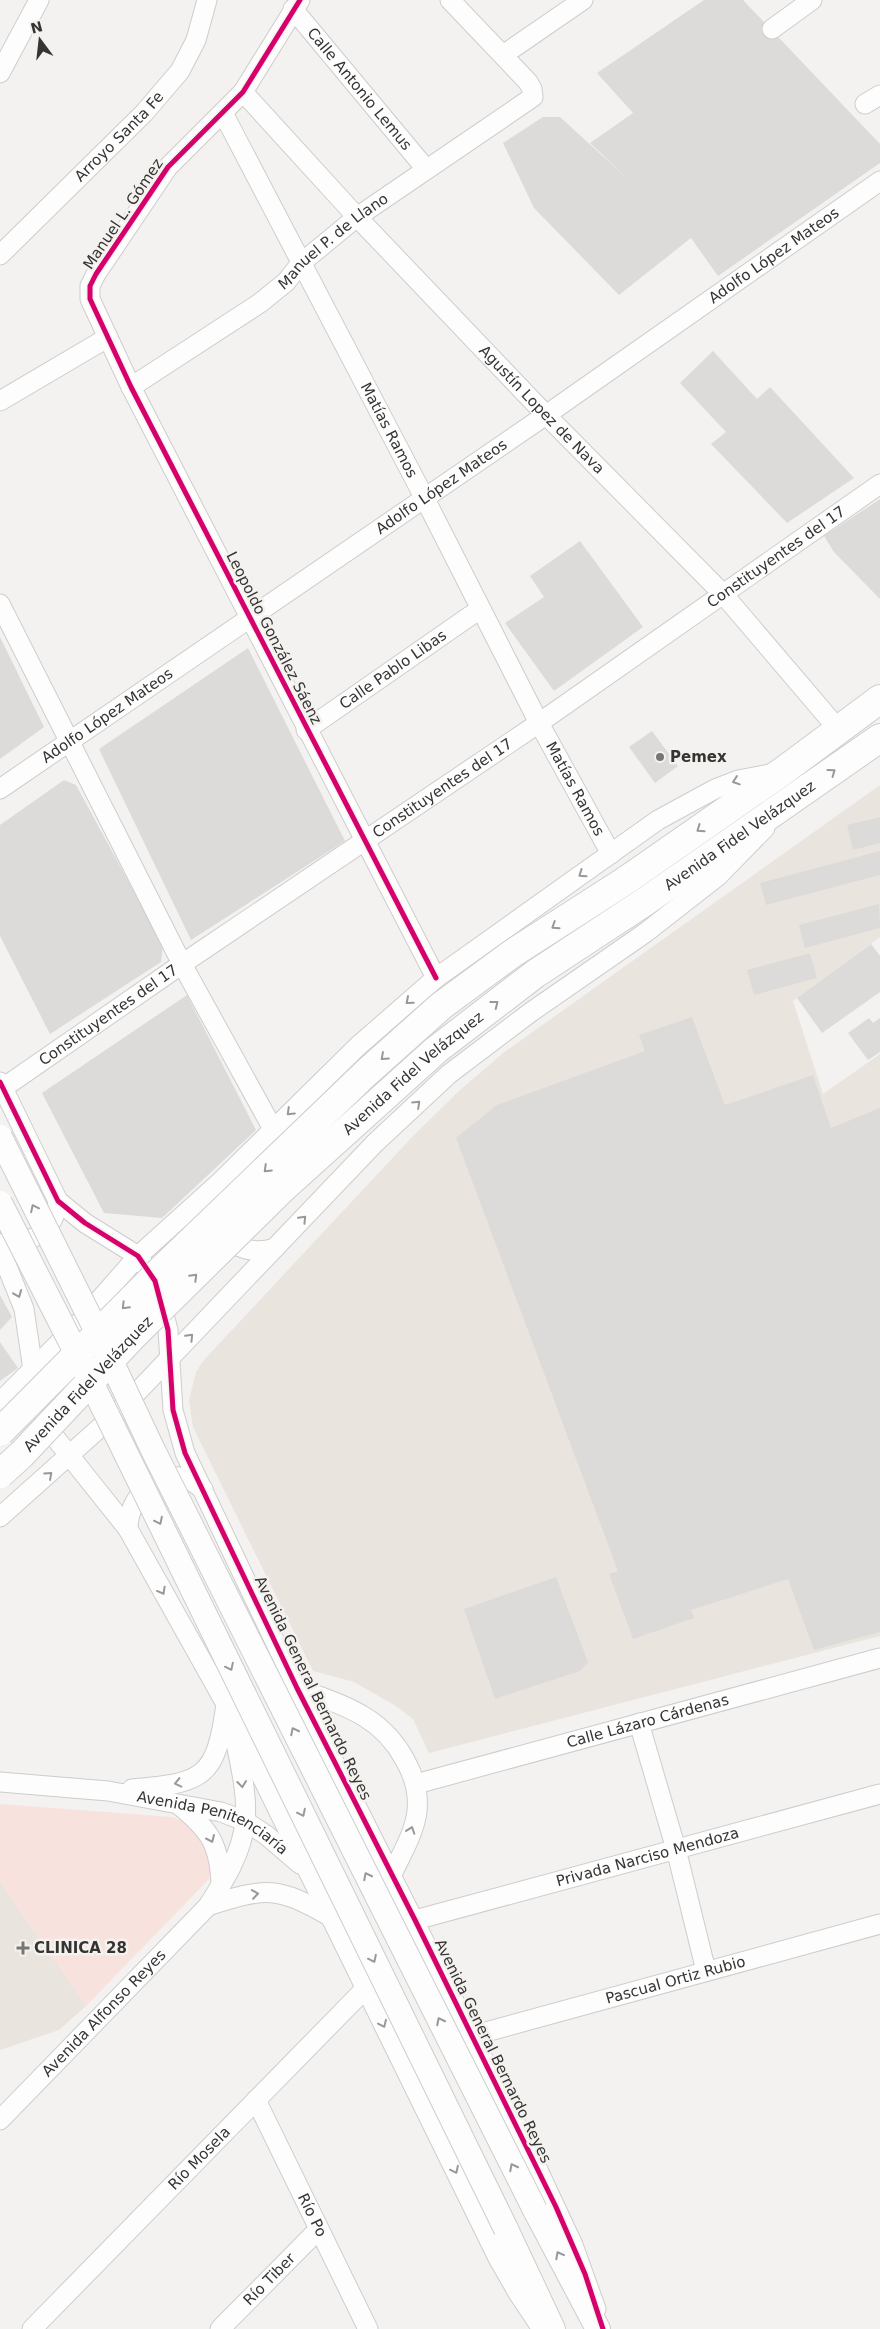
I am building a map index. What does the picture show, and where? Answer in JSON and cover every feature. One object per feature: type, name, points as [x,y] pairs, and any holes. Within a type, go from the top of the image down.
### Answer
[{"type":"highway","name":"Avenida Fidel Velázquez","points":[[0,1432],[168,1263],[366,1073],[434,1012],[514,953],[625,881],[783,771],[880,699]]},
{"type":"highway","name":"Avenida Fidel Velázquez","points":[[0,1474],[136,1333],[283,1188],[436,1050],[535,974],[644,903],[880,738]]},
{"type":"main road","points":[[0,1137],[106,1348],[152,1448],[535,2210],[598,2329]]},
{"type":"main road","points":[[0,1203],[85,1370],[506,2229],[553,2329]]},
{"type":"street","points":[[0,73],[39,0]]},
{"type":"street","name":"Arroyo Santa Fe","points":[[0,254],[144,113],[180,71],[196,40],[208,0]]},
{"type":"street","points":[[450,0],[503,55],[583,0]]},
{"type":"street","points":[[772,28],[812,0]]},
{"type":"street","name":"Manuel L. Gómez","points":[[92,307],[89,293],[96,274],[168,167],[243,92],[297,5]]},
{"type":"street","name":"Calle Antonio Lemus","points":[[297,5],[426,169]]},
{"type":"street","name":"Manuel P. de Llano","points":[[131,387],[260,303],[286,282],[301,263],[357,217],[525,103],[534,94],[528,82],[503,55]]},
{"type":"street","name":"Agustín Lopez de Nava","points":[[243,92],[357,217],[546,415],[723,594],[838,729]]},
{"type":"street","name":"Matías Ramos","points":[[223,113],[424,497],[539,724],[611,854]]},
{"type":"street","name":"Adolfo López Mateos","points":[[0,789],[546,415],[880,181]]},
{"type":"street","name":"Leopoldo González Sáenz","points":[[92,307],[131,387],[251,617],[306,730],[436,978]]},
{"type":"street","points":[[0,401],[107,338]]},
{"type":"street","name":"Constituyentes del 17","points":[[2,1085],[539,724],[880,484]]},
{"type":"street","points":[[0,604],[182,964],[273,1130]]},
{"type":"street","name":"Calle Pablo Libas","points":[[306,730],[480,609]]},
{"type":"street","points":[[0,1402],[80,1322],[138,1256],[220,1182],[358,1046],[436,978],[658,820],[715,789],[738,780],[783,771]]},
{"type":"street","points":[[0,1517],[124,1407],[375,1144],[449,1074],[531,1012],[645,933],[718,876],[750,845],[778,811]]},
{"type":"street","name":"Avenida General Bernardo Reyes","points":[[2,1085],[58,1201],[85,1223],[138,1256],[148,1268],[159,1291],[168,1330],[173,1410],[185,1453],[297,1688],[523,2138],[573,2245],[603,2329]]},
{"type":"street","points":[[220,1182],[215,1193],[214,1210],[218,1226],[224,1236],[232,1243],[248,1250],[266,1251],[275,1248]]},
{"type":"street","points":[[0,1236],[18,1242],[30,1240],[42,1234],[51,1225],[56,1214],[58,1201]]},
{"type":"street","points":[[0,1248],[24,1309],[38,1403],[43,1416],[53,1435],[128,1529],[229,1712],[498,2258],[518,2294],[542,2329]]},
{"type":"street","points":[[128,1529],[128,1518],[132,1505],[140,1493],[150,1485],[176,1478],[190,1480],[203,1490]]},
{"type":"street","name":"Calle Lázaro Cárdenas","points":[[416,1784],[880,1658]]},
{"type":"street","points":[[297,1688],[349,1708],[370,1719],[387,1733],[398,1747],[416,1784],[417,1811],[405,1848],[392,1874]]},
{"type":"street","name":"Avenida Penitenciaría","points":[[108,1791],[173,1785],[192,1780],[202,1774],[208,1768],[216,1752],[229,1712]]},
{"type":"street","name":"Avenida Alfonso Reyes","points":[[0,2120],[208,1906],[220,1886],[240,1846],[245,1821],[242,1783],[229,1712]]},
{"type":"street","points":[[639,1723],[676,1849],[706,1972]]},
{"type":"street","name":"Avenida Penitenciaría","points":[[0,1782],[108,1791],[221,1812],[245,1821],[266,1835],[306,1870]]},
{"type":"street","name":"Privada Narciso Mendoza","points":[[415,1920],[880,1794]]},
{"type":"street","points":[[178,1804],[197,1819],[211,1838],[219,1862],[220,1886]]},
{"type":"street","points":[[208,1906],[254,1893],[271,1892],[285,1894],[301,1900],[331,1917]]},
{"type":"street","name":"Pascual Ortiz Rubio","points":[[471,2036],[880,1924]]},
{"type":"street","name":"Río Mosela","points":[[32,2329],[366,1988]]},
{"type":"street","name":"Río Po","points":[[256,2100],[368,2329]]},
{"type":"street","name":"Río Tiber","points":[[220,2329],[318,2230]]},
{"type":"shaded area","points":[[880,785],[880,937],[793,1001],[823,1094],[880,1054],[880,1636],[429,1753],[413,1719],[396,1706],[354,1682],[313,1671],[193,1427],[189,1400],[196,1372],[203,1361],[413,1136],[459,1091],[503,1053]]},
{"type":"shaded area","points":[[0,1804],[172,1817],[188,1823],[198,1830],[212,1858],[209,1879],[86,2006],[0,1882]]},
{"type":"shaded area","name":"CLINICA 28","points":[[0,1882],[86,2006],[59,2030],[0,2050]]},
{"type":"building","points":[[704,0],[743,0],[880,144],[880,163],[718,276],[691,238],[619,295],[534,208],[503,143],[543,117],[560,117],[630,181],[590,143],[633,113],[597,73]]},
{"type":"building","points":[[713,351],[757,399],[770,387],[854,478],[787,523],[711,444],[726,432],[680,383]]},
{"type":"building","points":[[880,499],[880,599],[834,552],[824,536]]},
{"type":"building","points":[[580,541],[643,627],[554,691],[505,623],[544,597],[530,576]]},
{"type":"building","points":[[0,637],[44,727],[0,759]]},
{"type":"building","points":[[248,648],[345,841],[191,940],[99,749]]},
{"type":"building","points":[[652,731],[678,766],[655,783],[629,747]]},
{"type":"building","points":[[64,780],[76,785],[163,945],[161,962],[50,1034],[0,936],[0,825]]},
{"type":"building","points":[[880,817],[880,843],[853,850],[847,825]]},
{"type":"building","points":[[880,851],[880,875],[766,905],[760,883]]},
{"type":"building","points":[[879,904],[880,928],[805,948],[799,925]]},
{"type":"building","points":[[871,944],[880,956],[880,992],[822,1033],[797,998]]},
{"type":"building","points":[[810,953],[817,978],[754,995],[747,970]]},
{"type":"building","points":[[187,995],[256,1130],[162,1218],[104,1213],[42,1093]]},
{"type":"building","points":[[692,1017],[725,1105],[813,1075],[831,1128],[880,1108],[880,1632],[814,1650],[788,1579],[691,1610],[694,1618],[633,1639],[609,1574],[618,1571],[456,1138],[497,1105],[645,1051],[639,1035]]},
{"type":"building","points":[[869,1018],[873,1023],[880,1018],[880,1052],[868,1060],[848,1033]]},
{"type":"building","points":[[0,1295],[12,1317],[0,1330]]},
{"type":"building","points":[[0,1342],[18,1368],[0,1381]]},
{"type":"building","points":[[556,1577],[588,1662],[580,1671],[495,1699],[464,1609]]},
{"type":"cycle path","points":[[300,0],[243,92],[168,167],[96,274],[90,286],[90,299],[131,387],[436,978]]},
{"type":"cycle path","points":[[0,1082],[58,1201],[85,1223],[138,1256],[155,1281],[168,1330],[173,1410],[185,1453],[297,1688],[415,1920],[556,2207],[585,2274],[603,2329]]},
{"type":"place","name":"Pemex","points":[[660,757]]},
{"type":"place","name":"CLINICA 28","points":[[23,1948]]}]
